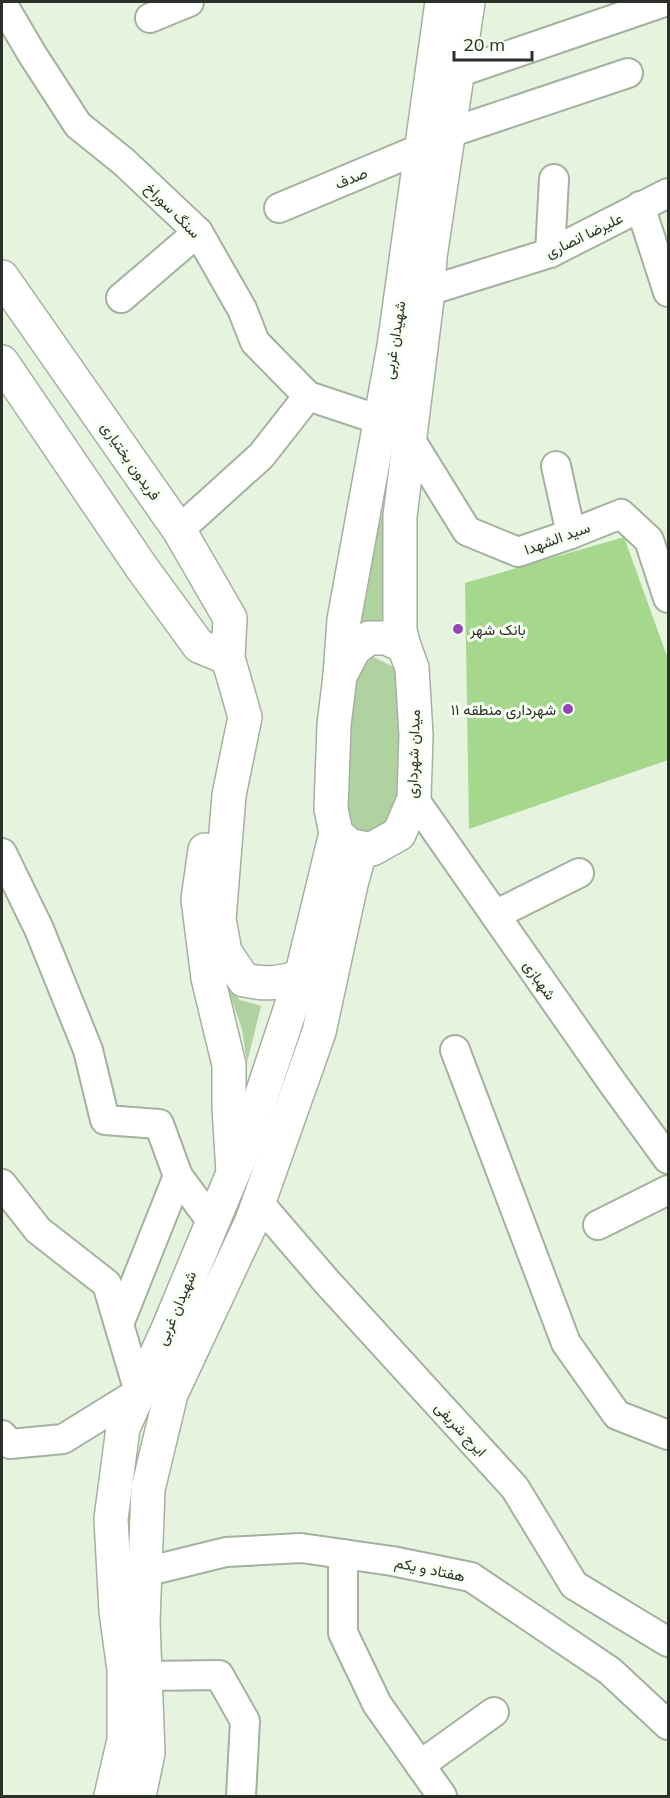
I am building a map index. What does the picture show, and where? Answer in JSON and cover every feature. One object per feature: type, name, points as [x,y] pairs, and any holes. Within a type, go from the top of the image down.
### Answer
[{"type":"main road","name":"شهیدان غربی","points":[[404,646],[400,631],[400,516],[428,291],[442,2]]},
{"type":"main road","name":"شهیدان غربی","points":[[340,676],[344,620],[394,346],[435,140],[457,73],[468,2]]},
{"type":"main road","name":"فریدون بختیاری","points":[[2,277],[179,530],[230,618],[228,658],[245,717],[229,795]]},
{"type":"main road","points":[[2,362],[142,568],[199,646],[228,658]]},
{"type":"main road","points":[[349,840],[331,809],[334,725],[340,676],[354,649],[369,638],[386,638],[404,646]]},
{"type":"main road","name":"میدان شهرداری","points":[[349,840],[372,849],[399,834],[414,799],[416,735],[412,668],[404,646]]},
{"type":"main road","points":[[229,795],[219,919],[225,952],[244,980],[262,984],[302,977]]},
{"type":"main road","points":[[229,795],[209,827],[198,899],[208,978],[229,1065],[233,1173]]},
{"type":"main road","name":"شهیدان غربی","points":[[111,1797],[124,1740],[124,1670],[116,1611],[111,1519],[123,1428],[168,1329],[246,1142],[349,840]]},
{"type":"main road","name":"شهیدان غربی","points":[[139,1797],[148,1753],[143,1622],[148,1489],[171,1394],[252,1221],[319,1032],[351,884],[349,840]]},
{"type":"street","points":[[150,18],[189,2]]},
{"type":"street","points":[[457,73],[664,2]]},
{"type":"street","name":"سنگ سوراخ","points":[[2,3],[78,125],[124,162],[198,232],[242,309],[255,342],[309,396],[380,420]]},
{"type":"street","name":"صدف","points":[[279,208],[435,140],[628,73]]},
{"type":"street","points":[[550,253],[554,179]]},
{"type":"street","name":"علیرضا انصاری","points":[[428,291],[550,253],[669,193]]},
{"type":"street","points":[[640,207],[669,292]]},
{"type":"street","points":[[121,298],[198,232]]},
{"type":"street","points":[[179,530],[261,456],[309,396]]},
{"type":"street","name":"سید الشهدا","points":[[410,440],[467,531],[518,552],[621,514],[649,540],[669,598]]},
{"type":"street","points":[[555,466],[571,534]]},
{"type":"street","name":"شهبازی","points":[[414,799],[614,1085],[669,1159]]},
{"type":"street","points":[[2,853],[39,929],[88,1050],[105,1120],[159,1124],[178,1176],[213,1222]]},
{"type":"street","points":[[495,915],[579,873]]},
{"type":"street","points":[[455,1050],[566,1343],[617,1415],[669,1435]]},
{"type":"street","points":[[119,1324],[178,1176]]},
{"type":"street","points":[[2,1184],[38,1230],[107,1284],[139,1392],[63,1439],[10,1444],[2,1435]]},
{"type":"street","points":[[598,1225],[669,1190]]},
{"type":"street","name":"ایرج شریفی","points":[[259,1203],[334,1291],[515,1488],[574,1584],[669,1641]]},
{"type":"street","name":"هفتاد و یکم","points":[[145,1572],[226,1552],[301,1548],[392,1561],[471,1577],[610,1671],[669,1725]]},
{"type":"street","points":[[343,1554],[343,1633],[377,1704],[442,1797]]},
{"type":"street","points":[[145,1676],[219,1675],[245,1721],[241,1797]]},
{"type":"street","points":[[420,1765],[494,1712]]},
{"type":"green space","points":[[382,513],[387,621],[356,625]]},
{"type":"green space","points":[[373,657],[396,668],[402,686],[399,806],[385,827],[366,835],[347,820],[348,693],[358,671]]},
{"type":"green space","points":[[226,984],[240,1000],[261,1006],[247,1063],[242,1029]]},
{"type":"building","name":"شهرداری منطقه ۱۱","points":[[624,537],[668,659],[668,760],[469,829],[465,583]]},
{"type":"place","name":"بانک شهر","points":[[458,629]]},
{"type":"place","name":"شهرداری منطقه ۱۱","points":[[568,709]]}]
